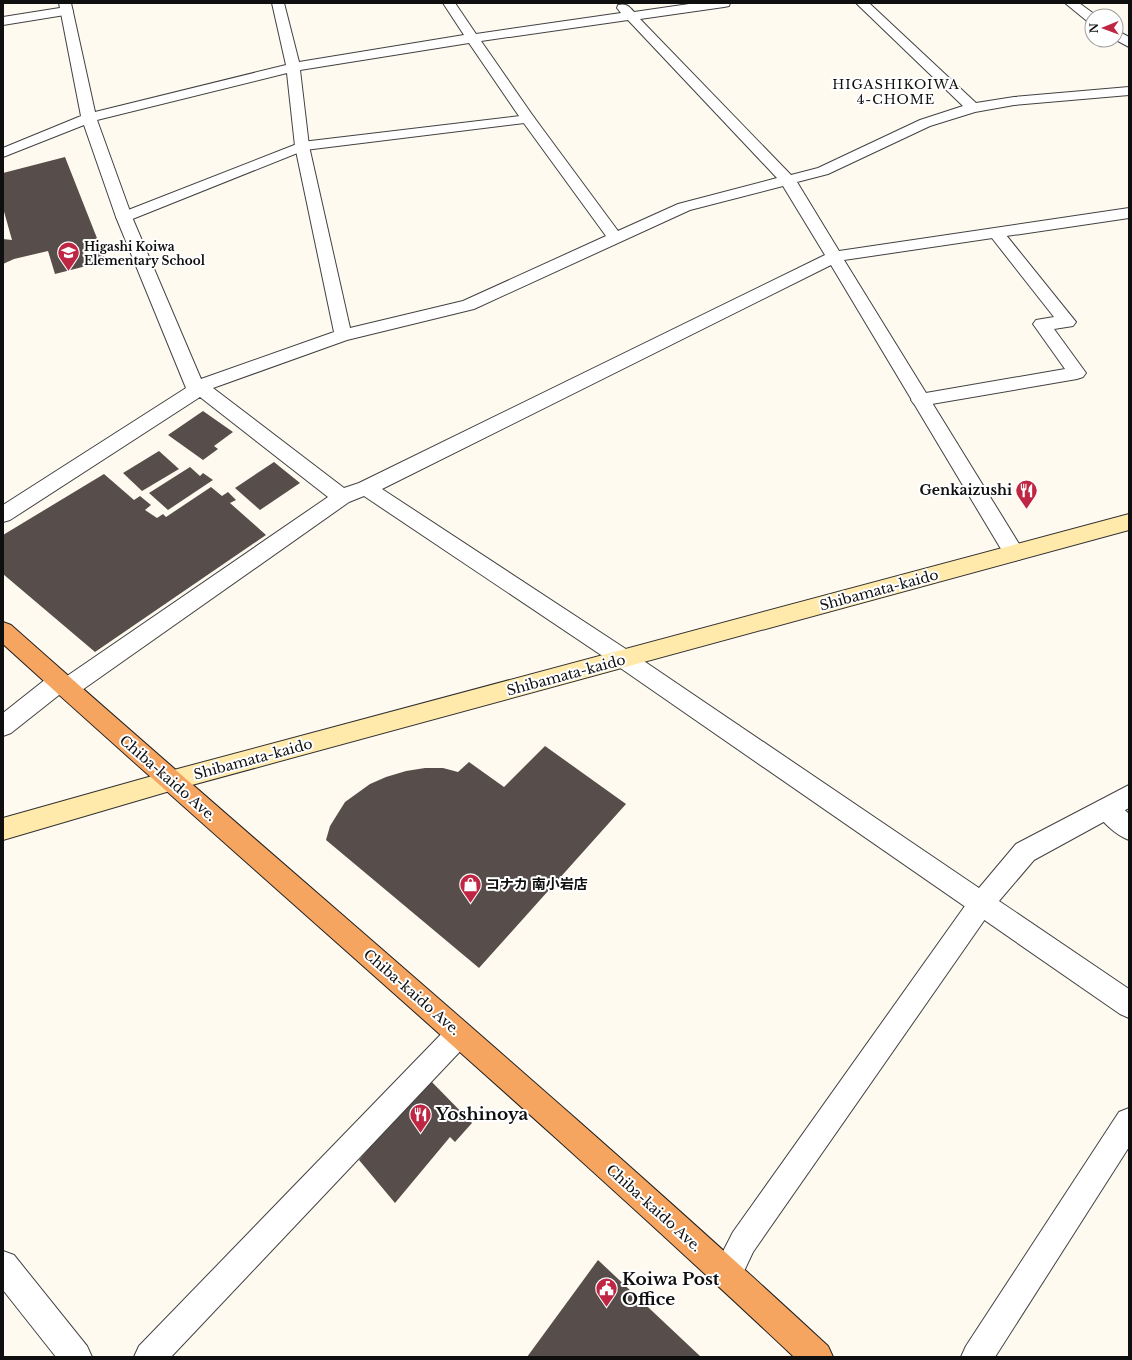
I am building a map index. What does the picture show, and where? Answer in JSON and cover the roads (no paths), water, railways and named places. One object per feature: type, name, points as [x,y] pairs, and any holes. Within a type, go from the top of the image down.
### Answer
[{"type":"highway","name":"Chiba-kaido Ave.","points":[[3,631],[170,781],[459,1034],[727,1273],[817,1357]]},
{"type":"main road","name":"Shibamata-kaido","points":[[3,829],[170,781],[1129,522]]},
{"type":"street","points":[[278,3],[293,67],[302,146],[343,335]]},
{"type":"street","points":[[450,3],[528,119],[615,238]]},
{"type":"street","points":[[618,3],[788,181],[1014,553]]},
{"type":"street","points":[[3,153],[89,118],[293,67],[473,38],[724,3]]},
{"type":"street","points":[[862,3],[973,108]]},
{"type":"street","points":[[1071,3],[1084,12]]},
{"type":"street","points":[[3,21],[66,7],[89,118],[124,217],[199,389],[342,497]]},
{"type":"street","points":[[3,515],[208,383],[343,335],[468,305],[684,208],[823,171],[926,123],[973,108],[1014,101],[1129,91]]},
{"type":"street","points":[[124,217],[302,146],[528,119]]},
{"type":"street","points":[[3,726],[342,497],[366,488],[833,257],[1129,213]]},
{"type":"street","points":[[920,400],[1077,373],[1042,324],[1067,322],[996,233]]},
{"type":"street","points":[[366,488],[624,659],[1129,1005]]},
{"type":"street","points":[[727,1273],[743,1242],[981,904],[1025,852],[1129,796]]},
{"type":"street","points":[[1107,809],[1129,828]]},
{"type":"street","points":[[150,1357],[459,1034]]},
{"type":"street","points":[[977,1357],[1129,1122]]},
{"type":"street","points":[[3,1266],[76,1357]]},
{"type":"place","name":"Higashi Koiwa Elementary School","points":[[69,272]]},
{"type":"place","name":"Genkaizushi","points":[[1027,510]]},
{"type":"place","name":"コナカ 南小岩店","points":[[470,904]]},
{"type":"place","name":"Yoshinoya","points":[[421,1134]]},
{"type":"place","name":"Koiwa Post Office","points":[[606,1308]]},
{"type":"district","name":"HIGASHIKOIWA 4-CHOME","points":[[896,92]]}]
